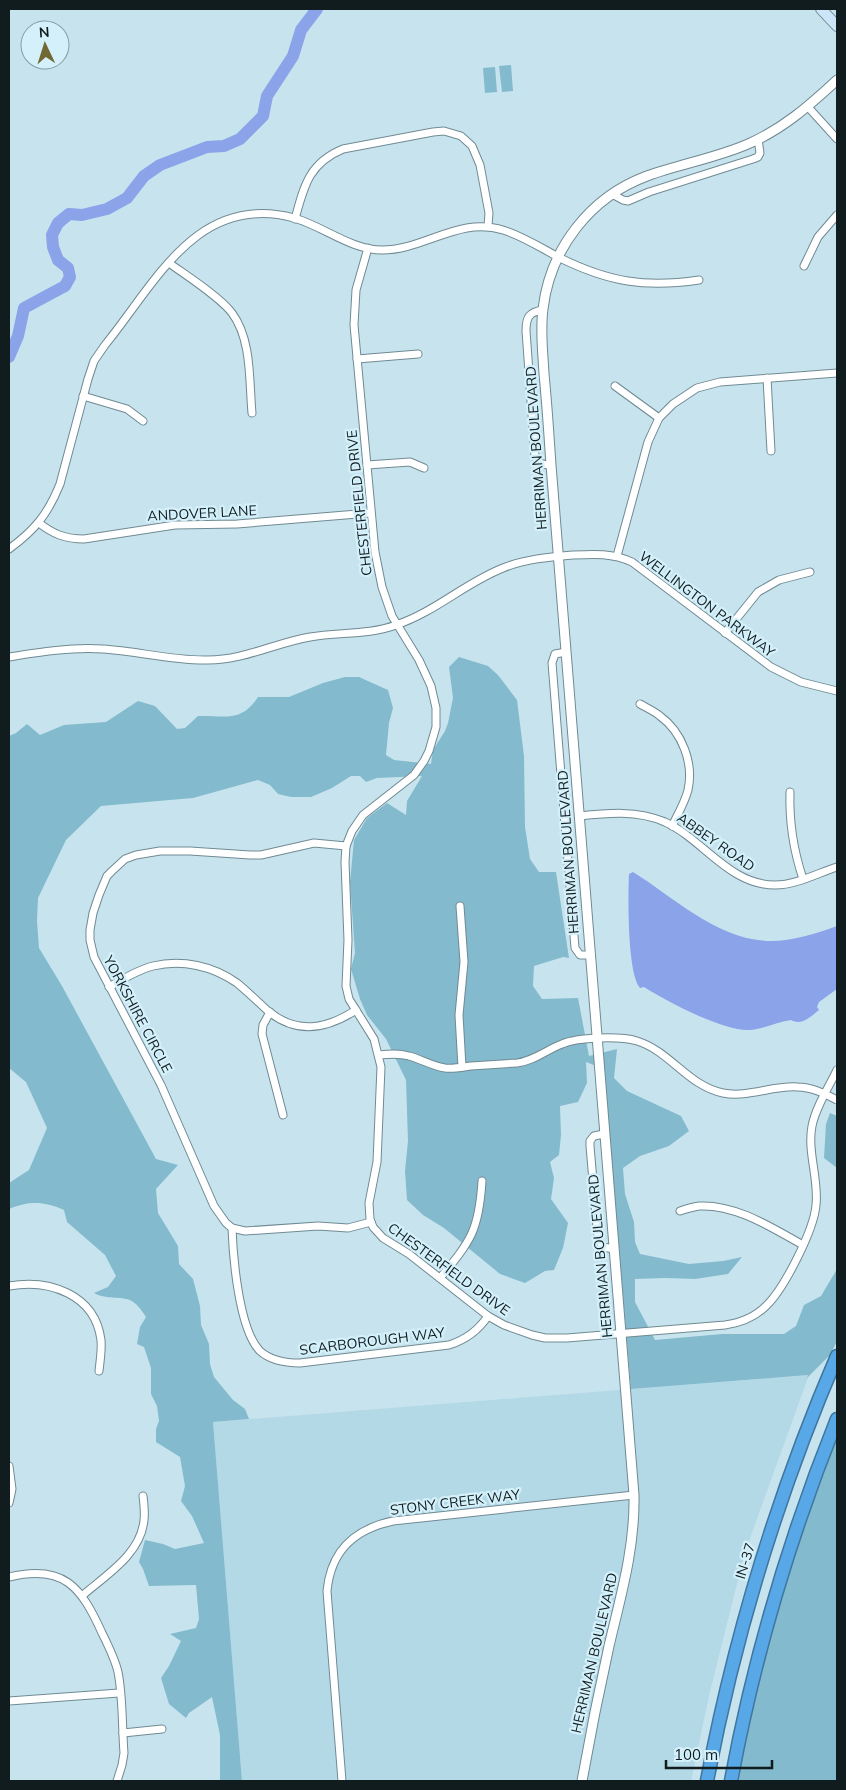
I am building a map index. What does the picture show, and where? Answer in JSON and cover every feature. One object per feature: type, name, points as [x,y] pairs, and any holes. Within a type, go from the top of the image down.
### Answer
[{"type":"highway","name":"IN-37","points":[[707,1781],[729,1676],[757,1572],[792,1468],[837,1356]]},
{"type":"highway","points":[[731,1781],[754,1673],[776,1596],[814,1477],[837,1419]]},
{"type":"main road","points":[[821,9],[837,26]]},
{"type":"street","name":"HERRIMAN BOULEVARD","points":[[582,1781],[603,1673],[630,1556],[634,1495],[558,556],[542,341],[542,310],[549,278],[558,256],[577,226],[600,202],[632,182],[648,175],[738,148],[758,140],[780,128],[808,107],[837,80]]},
{"type":"street","points":[[808,107],[837,139]]},
{"type":"street","points":[[294,219],[308,177],[319,164],[336,152],[343,149],[444,131],[461,136],[467,140],[476,153],[489,212],[488,226]]},
{"type":"street","points":[[612,194],[628,201],[649,192],[753,159],[758,157],[760,153],[758,140]]},
{"type":"street","points":[[9,549],[39,523],[60,484],[94,361],[169,262],[192,239],[221,222],[250,215],[274,215],[294,219],[368,248],[380,250],[399,248],[462,228],[488,226],[513,234],[593,272],[633,282],[653,284],[674,284],[699,280]]},
{"type":"street","points":[[804,266],[818,237],[837,215]]},
{"type":"street","name":"CHESTERFIELD DRIVE","points":[[368,248],[358,282],[354,308],[370,513],[378,573],[392,616],[427,675],[436,708],[436,727],[427,756],[414,775],[363,815],[352,831],[346,846],[348,940],[346,979],[349,999],[370,1030],[379,1055],[381,1067],[377,1162],[369,1203],[369,1214],[373,1227],[383,1238],[409,1254],[488,1316],[516,1331],[546,1338],[620,1334]]},
{"type":"street","points":[[169,262],[224,304],[236,320],[244,341],[252,413]]},
{"type":"street","points":[[542,310],[529,314],[526,331],[535,456],[541,464],[551,465]]},
{"type":"street","points":[[357,359],[418,354]]},
{"type":"street","points":[[617,556],[648,442],[659,418],[681,397],[706,385],[720,382],[837,373]]},
{"type":"street","points":[[767,378],[771,450]]},
{"type":"street","points":[[615,386],[659,418]]},
{"type":"street","points":[[83,396],[127,409],[143,421]]},
{"type":"street","points":[[367,465],[410,462],[424,468]]},
{"type":"street","name":"ANDOVER LANE","points":[[39,523],[56,535],[71,539],[84,539],[175,525],[237,524],[370,513]]},
{"type":"street","name":"WELLINGTON PARKWAY","points":[[9,657],[90,648],[190,660],[238,657],[310,637],[376,630],[398,625],[429,610],[503,568],[530,560],[596,554],[617,556],[632,562],[770,667],[801,682],[837,691]]},
{"type":"street","points":[[725,633],[758,592],[780,580],[810,572]]},
{"type":"street","points":[[566,652],[554,654],[552,663],[575,948],[580,955],[590,956]]},
{"type":"street","points":[[640,704],[665,720],[677,735],[686,753],[690,770],[688,789],[672,826]]},
{"type":"street","points":[[790,792],[792,841],[802,878]]},
{"type":"street","name":"ABBEY ROAD","points":[[579,816],[629,813],[652,817],[688,836],[729,869],[748,880],[762,884],[776,885],[837,867]]},
{"type":"street","name":"YORKSHIRE CIRCLE","points":[[232,1228],[218,1215],[161,1084],[108,987],[94,957],[90,940],[91,923],[103,884],[124,859],[136,855],[160,851],[190,851],[261,855],[314,843],[346,846]]},
{"type":"street","points":[[460,906],[464,962],[459,1015],[462,1067]]},
{"type":"street","points":[[108,987],[137,972],[154,966],[170,963],[194,965],[211,969],[228,978],[270,1012],[295,1025],[312,1027],[337,1022],[356,1010]]},
{"type":"street","points":[[270,1012],[262,1025],[262,1034],[283,1116]]},
{"type":"street","points":[[379,1055],[402,1054],[445,1068],[462,1067],[525,1062],[561,1044],[584,1040],[625,1038],[660,1052],[693,1080],[705,1088],[714,1091],[742,1094],[799,1086],[837,1100]]},
{"type":"street","points":[[620,1334],[725,1325],[750,1317],[762,1310],[772,1300],[803,1245],[813,1222],[817,1204],[811,1133],[814,1117],[837,1070]]},
{"type":"street","points":[[604,1134],[594,1136],[590,1141],[598,1239],[603,1247],[614,1249]]},
{"type":"street","points":[[440,1278],[466,1245],[477,1224],[480,1213],[482,1181]]},
{"type":"street","points":[[680,1211],[697,1206],[734,1212],[758,1221],[803,1245]]},
{"type":"street","points":[[232,1228],[245,1231],[318,1226],[348,1228],[371,1222]]},
{"type":"street","name":"SCARBOROUGH WAY","points":[[232,1228],[233,1253],[246,1327],[259,1350],[276,1360],[287,1363],[300,1363],[448,1345],[459,1342],[477,1330],[488,1316]]},
{"type":"street","points":[[9,1286],[30,1284],[53,1287],[64,1290],[83,1304],[92,1315],[101,1340],[99,1371]]},
{"type":"street","points":[[9,1466],[12,1489],[9,1502]]},
{"type":"street","name":"STONY CREEK WAY","points":[[342,1781],[327,1591],[333,1565],[347,1543],[368,1528],[393,1521],[634,1495]]},
{"type":"street","points":[[83,1595],[124,1559],[138,1542],[144,1521],[143,1496]]},
{"type":"street","points":[[9,1577],[25,1573],[46,1573],[69,1583],[83,1595],[99,1625],[117,1668],[123,1733],[123,1759],[118,1781]]},
{"type":"street","points":[[9,1701],[120,1693]]},
{"type":"street","points":[[123,1733],[162,1729]]},
{"type":"shaded area","points":[[511,65],[513,91],[502,92],[499,66]]},
{"type":"shaded area","points":[[495,67],[497,92],[485,93],[483,68]]},
{"type":"shaded area","points":[[459,657],[488,666],[498,675],[517,700],[524,756],[525,827],[530,859],[539,872],[556,872],[569,958],[563,957],[534,966],[533,986],[542,999],[578,998],[589,1056],[617,1049],[614,1078],[627,1091],[681,1116],[689,1131],[669,1146],[640,1156],[623,1168],[625,1194],[634,1222],[635,1242],[640,1254],[689,1264],[742,1257],[728,1274],[695,1279],[635,1279],[635,1302],[655,1340],[722,1334],[784,1334],[796,1326],[804,1305],[821,1296],[837,1269],[837,1341],[830,1355],[807,1378],[808,1375],[631,1389],[604,1069],[586,1062],[587,1083],[578,1102],[560,1106],[561,1135],[559,1155],[550,1162],[554,1178],[551,1199],[568,1223],[563,1248],[554,1270],[545,1271],[525,1283],[500,1274],[444,1228],[423,1215],[407,1200],[405,1171],[408,1141],[406,1080],[386,1039],[367,1015],[351,969],[355,953],[350,882],[354,840],[367,818],[387,803],[406,815],[407,801],[422,776],[377,778],[366,782],[360,776],[351,776],[332,788],[311,797],[291,797],[278,794],[270,785],[258,780],[193,798],[101,806],[66,840],[38,898],[39,948],[62,986],[156,1159],[178,1165],[156,1189],[158,1213],[178,1246],[179,1264],[193,1279],[200,1306],[201,1325],[209,1344],[210,1364],[214,1377],[233,1400],[245,1409],[249,1419],[213,1422],[242,1781],[220,1781],[220,1735],[212,1697],[189,1713],[186,1718],[169,1704],[161,1678],[181,1641],[170,1634],[196,1628],[199,1619],[196,1585],[149,1586],[139,1562],[145,1540],[175,1549],[204,1543],[192,1516],[181,1501],[185,1486],[180,1457],[156,1442],[156,1429],[159,1421],[157,1406],[151,1394],[151,1368],[144,1347],[137,1344],[140,1327],[146,1317],[132,1301],[94,1293],[108,1287],[116,1276],[105,1255],[67,1222],[64,1210],[36,1203],[9,1209],[9,1183],[29,1170],[47,1128],[26,1082],[9,1068],[9,736],[27,724],[40,735],[64,725],[106,722],[138,701],[155,706],[177,729],[185,728],[198,716],[232,716],[239,714],[252,705],[258,697],[289,697],[323,683],[345,677],[359,677],[388,690],[393,708],[389,723],[386,755],[394,760],[431,764],[433,750],[448,723],[453,698],[449,667]]},
{"type":"shaded area","points":[[830,1113],[837,1116],[837,1168],[824,1158],[826,1124]]},
{"type":"shaded area","points":[[809,1375],[745,1552],[709,1696],[691,1781],[242,1781],[213,1422]]},
{"type":"shaded area","points":[[837,1425],[837,1781],[732,1781],[784,1568]]},
{"type":"water","points":[[633,872],[713,925],[730,933],[748,938],[767,941],[793,939],[837,926],[837,989],[819,1002],[817,1007],[819,1010],[806,1020],[795,1022],[791,1020],[749,1030],[710,1021],[644,987],[640,988],[633,967],[629,933],[629,874]]},
{"type":"waterway","points":[[9,357],[18,336],[24,308],[65,286],[70,277],[68,268],[58,260],[53,247],[52,235],[58,223],[69,214],[82,215],[107,209],[127,198],[144,176],[160,165],[207,147],[224,146],[240,139],[263,116],[267,96],[293,56],[301,30],[317,9]]}]
